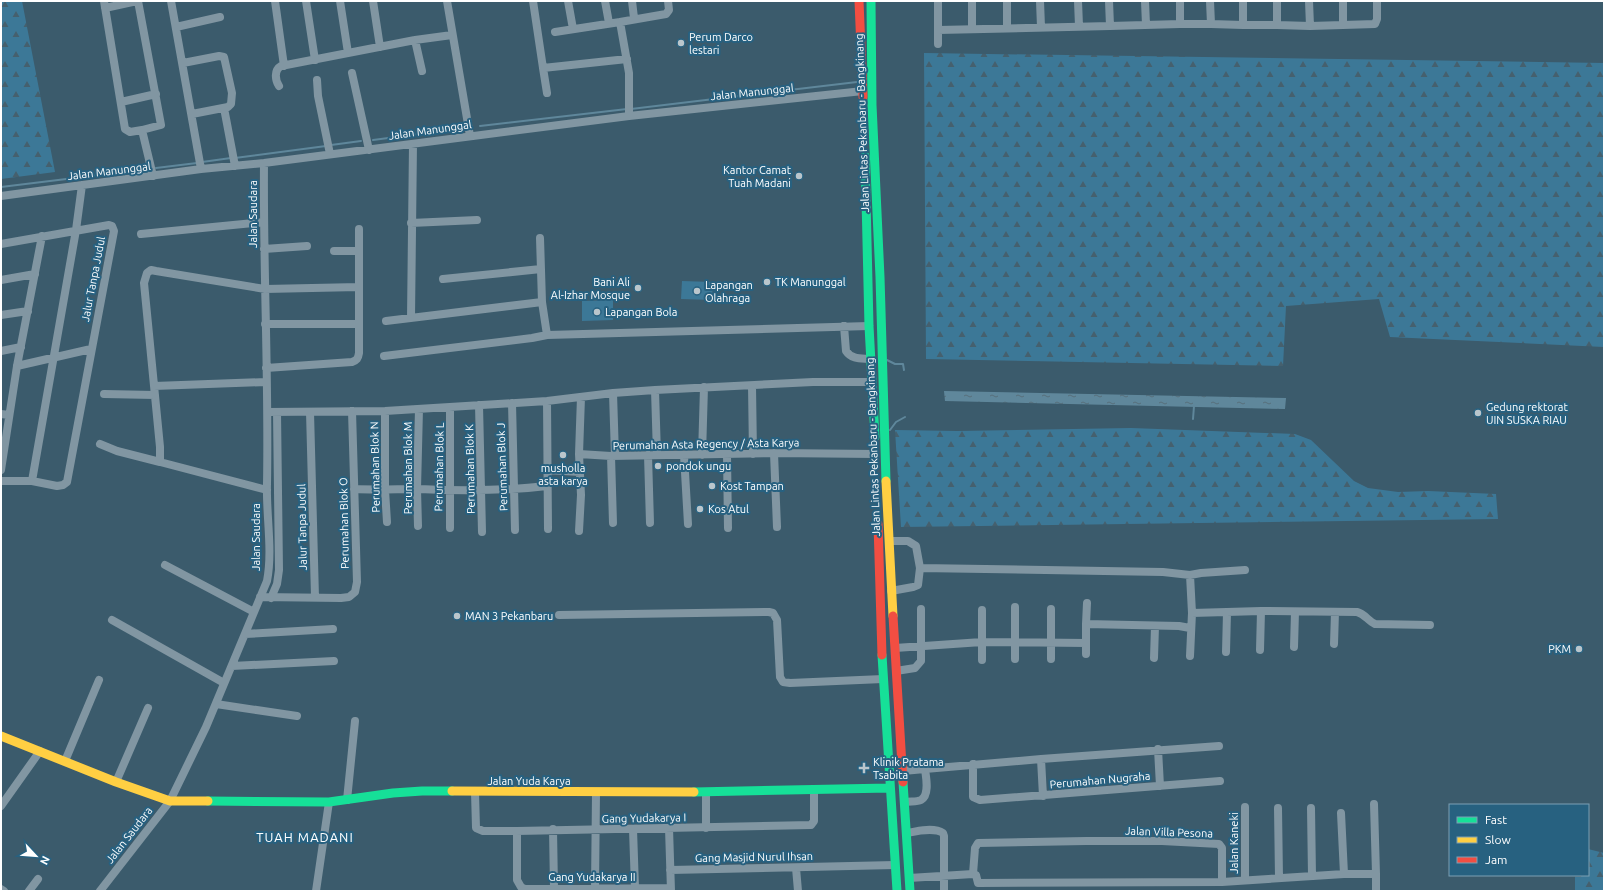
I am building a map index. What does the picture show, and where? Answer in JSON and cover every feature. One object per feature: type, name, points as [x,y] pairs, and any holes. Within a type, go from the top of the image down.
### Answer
[{"type":"main road","name":"Jalan Lintas Pekanbaru - Bangkinang","points":[[859,1],[864,135]]},
{"type":"main road","name":"Jalan Lintas Pekanbaru - Bangkinang","points":[[871,1],[872,99],[880,277],[882,384],[896,671],[910,891]]},
{"type":"main road","name":"Jalan Lintas Pekanbaru - Bangkinang","points":[[865,150],[865,210],[875,458]]},
{"type":"main road","points":[[865,191],[871,192],[876,188]]},
{"type":"main road","points":[[865,210],[870,207],[876,208]]},
{"type":"main road","name":"Jalan Lintas Pekanbaru - Bangkinang","points":[[878,516],[883,679],[897,891]]},
{"type":"main road","name":"Jalan Yuda Karya","points":[[1,736],[116,782],[170,801],[329,802],[393,793],[422,791],[596,793],[889,788]]},
{"type":"street","points":[[138,1],[161,125],[130,132],[125,129],[104,5],[138,1]]},
{"type":"street","points":[[171,1],[201,169]]},
{"type":"street","points":[[275,1],[284,66]]},
{"type":"street","points":[[306,1],[315,60]]},
{"type":"street","points":[[340,1],[348,53]]},
{"type":"street","points":[[373,1],[380,48]]},
{"type":"street","points":[[447,1],[470,136]]},
{"type":"street","points":[[533,1],[547,93]]},
{"type":"street","points":[[568,1],[573,29]]},
{"type":"street","points":[[606,1],[609,23]]},
{"type":"street","points":[[632,1],[634,18]]},
{"type":"street","points":[[555,32],[666,14],[669,10],[668,1]]},
{"type":"street","points":[[938,1],[938,44]]},
{"type":"street","points":[[972,1],[972,29]]},
{"type":"street","points":[[1007,1],[1007,28]]},
{"type":"street","points":[[1040,1],[1041,27]]},
{"type":"street","points":[[1078,1],[1080,26]]},
{"type":"street","points":[[1109,1],[1110,26]]},
{"type":"street","points":[[1145,1],[1146,25]]},
{"type":"street","points":[[1180,1],[1180,24]]},
{"type":"street","points":[[1210,1],[1211,24]]},
{"type":"street","points":[[1243,1],[1243,25]]},
{"type":"street","points":[[1277,1],[1277,25]]},
{"type":"street","points":[[1309,1],[1310,26]]},
{"type":"street","points":[[1343,1],[1343,25]]},
{"type":"street","points":[[938,30],[1180,24],[1310,26],[1375,24],[1377,19],[1377,1]]},
{"type":"street","points":[[176,27],[220,17]]},
{"type":"street","points":[[620,22],[630,73],[629,116]]},
{"type":"street","points":[[279,86],[277,83],[276,73],[278,68],[284,66],[415,40],[452,35]]},
{"type":"street","points":[[415,40],[422,71]]},
{"type":"street","points":[[183,63],[220,56],[224,57],[232,99],[231,104],[224,108],[192,114]]},
{"type":"street","points":[[543,68],[627,59]]},
{"type":"street","points":[[352,73],[369,150]]},
{"type":"street","points":[[316,80],[330,154]]},
{"type":"street","name":"Jalan Manunggal","points":[[1,196],[201,169],[369,150],[629,116],[863,91]]},
{"type":"street","points":[[121,102],[156,94]]},
{"type":"street","points":[[224,108],[235,166]]},
{"type":"street","points":[[142,130],[153,176]]},
{"type":"street","points":[[411,318],[413,144]]},
{"type":"street","name":"Jalan Saudara","points":[[100,891],[170,801],[206,727],[266,581],[270,560],[267,520],[268,412],[265,324],[264,163]]},
{"type":"street","points":[[32,481],[76,230],[82,185]]},
{"type":"street","points":[[411,223],[477,220]]},
{"type":"street","points":[[141,234],[264,222]]},
{"type":"street","name":"Jalur Tanpa Judul","points":[[1,244],[108,225],[112,226],[114,231],[67,482],[63,485],[57,486],[32,481],[1,480]]},
{"type":"street","points":[[266,368],[356,361],[359,353],[359,229]]},
{"type":"street","points":[[1,470],[5,414],[21,347],[42,236]]},
{"type":"street","points":[[540,238],[542,302],[546,335]]},
{"type":"street","points":[[264,249],[307,246]]},
{"type":"street","points":[[334,250],[359,251]]},
{"type":"street","points":[[443,279],[541,269]]},
{"type":"street","points":[[160,462],[144,283],[147,273],[151,270],[265,289],[359,287]]},
{"type":"street","points":[[1,280],[35,274]]},
{"type":"street","points":[[386,321],[542,302]]},
{"type":"street","points":[[1,315],[28,311]]},
{"type":"street","points":[[265,324],[359,324]]},
{"type":"street","points":[[844,326],[846,351],[848,354],[857,358],[871,359]]},
{"type":"street","points":[[384,356],[546,335],[869,326]]},
{"type":"street","points":[[1,351],[21,347]]},
{"type":"street","points":[[17,366],[91,349]]},
{"type":"street","points":[[104,394],[266,382]]},
{"type":"street","points":[[268,412],[385,411],[547,401],[613,393],[704,387],[752,386],[813,382],[872,382]]},
{"type":"street","points":[[752,386],[753,454]]},
{"type":"street","points":[[702,455],[704,387]]},
{"type":"street","points":[[655,390],[657,455]]},
{"type":"street","points":[[612,523],[613,393]]},
{"type":"street","points":[[579,531],[581,495],[579,454],[581,397]]},
{"type":"street","points":[[547,401],[548,529]]},
{"type":"street","name":"Perumahan Blok J","points":[[512,403],[515,530]]},
{"type":"street","name":"Perumahan Blok K","points":[[479,405],[482,532]]},
{"type":"street","name":"Perumahan Blok L","points":[[450,407],[450,528]]},
{"type":"street","name":"Perumahan Blok M","points":[[418,526],[417,489],[419,409]]},
{"type":"street","name":"Perumahan Blok O","points":[[315,597],[349,597],[355,592],[357,582],[352,411]]},
{"type":"street","name":"Perumahan Blok N","points":[[385,411],[385,490],[387,522]]},
{"type":"street","points":[[271,598],[277,584],[279,570],[277,412]]},
{"type":"street","name":"Jalur Tanpa Judul","points":[[310,412],[315,597]]},
{"type":"street","points":[[100,444],[117,451],[267,490]]},
{"type":"street","name":"Perumahan Asta Regency / Asta Karya","points":[[579,454],[613,456],[774,454],[875,458]]},
{"type":"street","points":[[774,454],[777,527]]},
{"type":"street","points":[[648,455],[650,523]]},
{"type":"street","points":[[684,455],[688,524]]},
{"type":"street","points":[[727,455],[728,528]]},
{"type":"street","points":[[547,470],[580,472]]},
{"type":"street","points":[[354,489],[417,489],[450,491],[514,490],[547,486]]},
{"type":"street","points":[[267,520],[278,520]]},
{"type":"street","points":[[889,541],[908,541],[916,546],[920,568],[918,585],[913,588],[892,591]]},
{"type":"street","points":[[165,565],[254,612]]},
{"type":"street","points":[[920,568],[1156,572],[1190,575],[1245,570]]},
{"type":"street","points":[[1190,575],[1192,613],[1190,628],[1190,656]]},
{"type":"street","points":[[260,598],[315,597]]},
{"type":"street","points":[[1086,654],[1087,603]]},
{"type":"street","points":[[1015,607],[1015,659]]},
{"type":"street","points":[[896,671],[915,668],[922,661],[921,609]]},
{"type":"street","points":[[1051,609],[1051,659]]},
{"type":"street","points":[[982,610],[982,660]]},
{"type":"street","points":[[1192,613],[1261,611],[1357,612],[1362,613],[1375,624],[1430,625]]},
{"type":"street","points":[[1260,650],[1261,611]]},
{"type":"street","points":[[558,615],[769,612],[776,616],[777,620],[780,677],[783,682],[790,683],[883,679]]},
{"type":"street","points":[[1226,652],[1227,612]]},
{"type":"street","points":[[1294,647],[1295,612]]},
{"type":"street","points":[[1334,644],[1335,612]]},
{"type":"street","points":[[112,620],[224,683]]},
{"type":"street","points":[[1086,624],[1179,626],[1190,628]]},
{"type":"street","points":[[1154,658],[1155,626]]},
{"type":"street","points":[[245,634],[333,629]]},
{"type":"street","points":[[895,648],[922,645],[1015,641],[1086,643]]},
{"type":"street","points":[[232,666],[334,661]]},
{"type":"street","points":[[65,761],[99,680]]},
{"type":"street","points":[[216,704],[297,716]]},
{"type":"street","points":[[116,782],[148,708]]},
{"type":"street","points":[[347,800],[356,721]]},
{"type":"street","points":[[903,772],[973,764],[1158,749],[1219,746]]},
{"type":"street","name":"Perumahan Nugraha","points":[[1158,749],[1160,786]]},
{"type":"street","points":[[1,806],[40,751]]},
{"type":"street","name":"Perumahan Nugraha","points":[[1040,759],[1042,796]]},
{"type":"street","name":"Perumahan Nugraha","points":[[973,764],[972,792],[973,798],[976,800],[1220,781]]},
{"type":"street","points":[[905,802],[921,800],[925,796],[927,788],[926,769]]},
{"type":"street","name":"Gang Yudakarya I","points":[[475,792],[476,828],[483,831],[811,825],[814,822],[814,790]]},
{"type":"street","points":[[706,792],[706,828]]},
{"type":"street","points":[[595,888],[596,793]]},
{"type":"street","points":[[316,891],[329,802]]},
{"type":"street","points":[[1374,804],[1376,891]]},
{"type":"street","name":"Jalan Kaneki","points":[[1245,807],[1245,880]]},
{"type":"street","points":[[1278,808],[1279,878]]},
{"type":"street","points":[[1311,808],[1312,876]]},
{"type":"street","points":[[1341,813],[1344,874]]},
{"type":"street","points":[[669,828],[671,889]]},
{"type":"street","points":[[553,829],[554,888]]},
{"type":"street","points":[[633,829],[634,888]]},
{"type":"street","name":"Gang Yudakarya II","points":[[517,830],[517,880],[521,887],[671,889]]},
{"type":"street","points":[[907,833],[936,830],[943,833],[944,891]]},
{"type":"street","name":"Jalan Villa Pesona","points":[[974,874],[974,848],[978,843],[1162,841],[1221,845],[1222,882]]},
{"type":"street","name":"Gang Masjid Nurul Ihsan","points":[[670,870],[895,865]]},
{"type":"street","points":[[796,868],[798,891]]},
{"type":"street","points":[[909,878],[974,874],[976,875],[978,883],[1222,882],[1344,874],[1376,874]]},
{"type":"street","points":[[29,891],[38,879]]},
{"type":"green space","points":[[1,1],[22,1],[55,172],[1,179]]},
{"type":"green space","points":[[924,53],[1604,63],[1604,347],[1390,337],[1379,299],[1286,306],[1283,366],[926,359]]},
{"type":"green space","name":"Lapangan Olahraga","points":[[682,281],[713,282],[712,300],[681,299]]},
{"type":"green space","name":"Lapangan Bola","points":[[613,300],[613,320],[582,321],[582,301]]},
{"type":"green space","points":[[1131,428],[1295,434],[1311,440],[1354,481],[1368,488],[1398,492],[1428,491],[1496,494],[1498,519],[901,527],[895,430],[957,431]]},
{"type":"green space","points":[[1589,849],[1604,853],[1604,891],[1575,891],[1575,876],[1589,876]]},
{"type":"water","points":[[944,391],[1286,398],[1285,409],[945,401]]},
{"type":"waterway","points":[[631,109],[857,82]]},
{"type":"waterway","points":[[480,126],[627,109]]},
{"type":"waterway","points":[[373,140],[465,128]]},
{"type":"waterway","points":[[331,145],[361,141]]},
{"type":"waterway","points":[[235,158],[326,146]]},
{"type":"waterway","points":[[202,162],[231,158]]},
{"type":"waterway","points":[[156,168],[197,163]]},
{"type":"waterway","points":[[1,187],[148,169]]},
{"type":"waterway","points":[[887,360],[895,364],[903,364],[904,370]]},
{"type":"waterway","points":[[1193,419],[1194,406]]},
{"type":"waterway","points":[[890,430],[896,422],[905,417]]},
{"type":"traffic: fast","points":[[871,1],[872,105],[880,277],[886,481]]},
{"type":"traffic: fast","points":[[865,156],[869,326],[875,437]]},
{"type":"traffic: fast","points":[[882,655],[897,891]]},
{"type":"traffic: fast","points":[[903,782],[910,891]]},
{"type":"traffic: fast","points":[[694,792],[889,788]]},
{"type":"traffic: fast","points":[[208,801],[329,802],[393,793],[452,791]]},
{"type":"traffic: slow","points":[[886,481],[893,616]]},
{"type":"traffic: slow","points":[[1,736],[116,782],[170,801],[208,801]]},
{"type":"traffic: slow","points":[[452,791],[694,792]]},
{"type":"traffic: jam","points":[[859,1],[863,97]]},
{"type":"traffic: jam","points":[[878,524],[882,655]]},
{"type":"traffic: jam","points":[[893,616],[903,782]]},
{"type":"place","name":"Perum Darco lestari","points":[[681,43]]},
{"type":"place","name":"Kantor Camat Tuah Madani","points":[[799,176]]},
{"type":"place","name":"TK Manunggal","points":[[767,282]]},
{"type":"place","name":"Bani Ali Al-Izhar Mosque","points":[[638,288]]},
{"type":"place","name":"Lapangan Olahraga","points":[[697,291]]},
{"type":"place","name":"Lapangan Bola","points":[[597,312]]},
{"type":"place","name":"Gedung rektorat UIN SUSKA RIAU","points":[[1478,413]]},
{"type":"place","name":"musholla asta karya","points":[[563,455]]},
{"type":"place","name":"pondok ungu","points":[[658,466]]},
{"type":"place","name":"Kost Tampan","points":[[712,486]]},
{"type":"place","name":"Kos Atul","points":[[700,509]]},
{"type":"place","name":"MAN 3 Pekanbaru","points":[[457,616]]},
{"type":"place","name":"PKM","points":[[1579,649]]},
{"type":"place","name":"Klinik Pratama Tsabita","points":[[864,768]]},
{"type":"district","name":"TUAH MADANI","points":[[305,837]]}]
